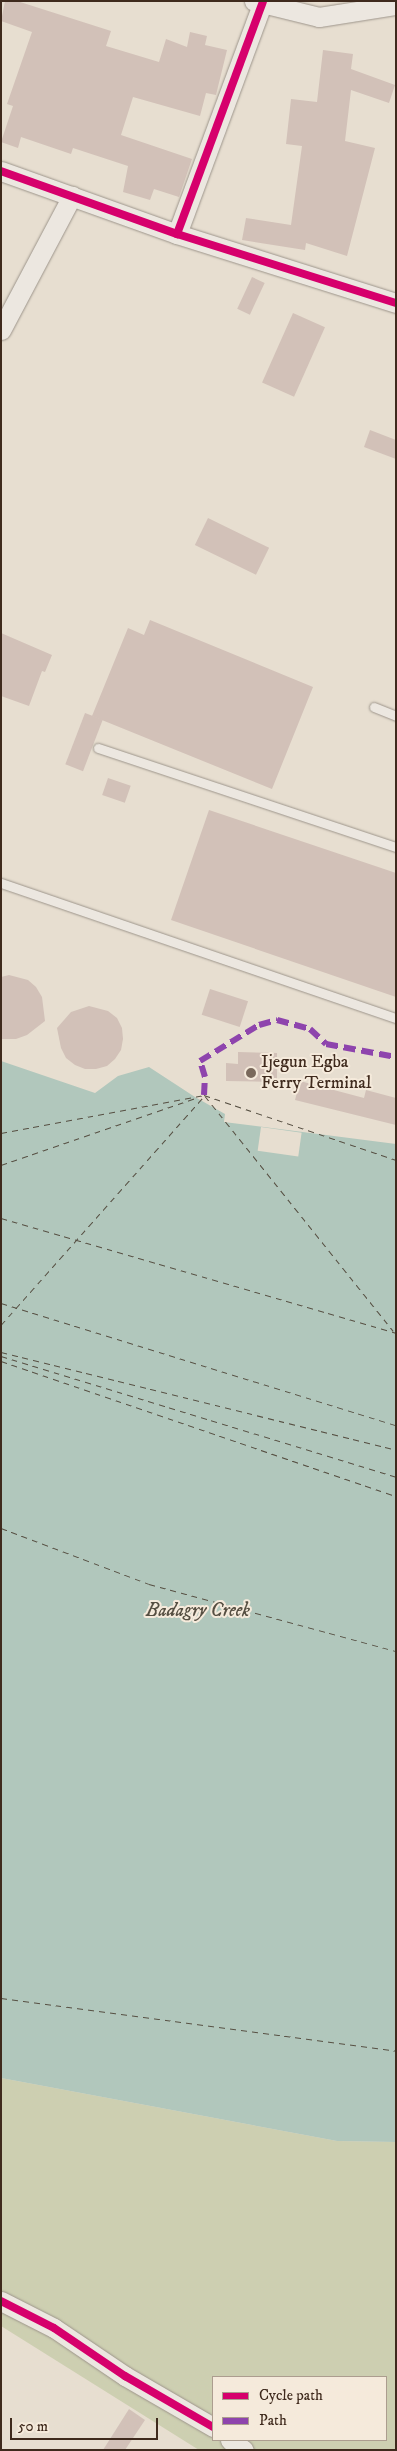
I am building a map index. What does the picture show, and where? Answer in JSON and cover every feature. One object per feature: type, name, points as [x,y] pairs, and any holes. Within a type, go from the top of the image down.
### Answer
[{"type":"street","points":[[177,234],[260,2],[319,17],[396,4]]},
{"type":"street","points":[[1,171],[177,234],[396,303]]},
{"type":"street","points":[[1,330],[72,196]]},
{"type":"street","points":[[1,2301],[54,2328],[125,2376],[212,2426]]},
{"type":"street","points":[[231,2441],[244,2450]]},
{"type":"lane","points":[[374,707],[396,716]]},
{"type":"lane","points":[[98,748],[396,847]]},
{"type":"lane","points":[[1,883],[396,1018]]},
{"type":"shaded area","points":[[1,2078],[337,2141],[396,2142],[396,2450],[199,2450],[1,2326]]},
{"type":"water","name":"Badagry Creek","points":[[1,1061],[95,1093],[118,1076],[149,1067],[225,1114],[224,1122],[396,1144],[396,2142],[337,2141],[1,2078]]},
{"type":"pier","points":[[261,1127],[302,1133],[298,1156],[258,1151]]},
{"type":"building","points":[[5,1],[17,1],[111,31],[106,46],[159,62],[166,39],[187,47],[190,32],[207,36],[205,45],[227,50],[216,95],[206,93],[200,116],[133,97],[121,135],[192,159],[179,197],[154,189],[150,200],[123,192],[128,166],[73,148],[71,154],[21,137],[18,148],[1,142],[13,106],[7,104],[32,32],[1,21]]},
{"type":"building","points":[[323,50],[353,54],[351,69],[395,85],[389,103],[351,90],[345,141],[375,148],[347,256],[306,243],[305,250],[242,240],[246,218],[291,225],[302,146],[286,144],[291,99],[317,102]]},
{"type":"building","points":[[252,277],[265,283],[250,315],[237,309]]},
{"type":"building","points":[[293,313],[325,327],[294,397],[262,382]]},
{"type":"building","points":[[370,430],[396,440],[396,459],[364,447]]},
{"type":"building","points":[[208,518],[269,548],[256,575],[195,545]]},
{"type":"building","points":[[150,620],[313,687],[272,789],[92,716],[128,628],[144,635]]},
{"type":"building","points":[[1,633],[52,655],[45,672],[42,671],[29,706],[1,696]]},
{"type":"building","points":[[85,713],[103,720],[83,771],[65,764]]},
{"type":"building","points":[[108,778],[131,786],[125,803],[102,795]]},
{"type":"building","points":[[209,810],[396,873],[396,997],[171,920]]},
{"type":"building","points":[[9,975],[28,980],[36,987],[42,997],[45,1021],[27,1035],[16,1039],[1,1039],[1,977]]},
{"type":"building","points":[[210,989],[248,1001],[240,1027],[202,1015]]},
{"type":"building","points":[[89,1006],[108,1011],[117,1018],[122,1028],[121,1050],[107,1066],[96,1069],[85,1069],[75,1065],[66,1058],[61,1048],[57,1028],[71,1012]]},
{"type":"building","name":"Ijegun Egba Ferry Terminal","points":[[238,1052],[277,1053],[277,1082],[226,1081],[226,1063],[238,1064]]},
{"type":"building","points":[[300,1081],[364,1098],[366,1090],[396,1098],[396,1125],[295,1100]]},
{"type":"building","points":[[129,2409],[145,2420],[125,2450],[103,2450]]},
{"type":"ferry route","points":[[1,1133],[204,1095],[396,1160]]},
{"type":"ferry route","points":[[1,1325],[204,1096]]},
{"type":"ferry route","points":[[205,1096],[393,1331]]},
{"type":"ferry route","points":[[1,1165],[199,1097]]},
{"type":"ferry route","points":[[1,1218],[396,1333]]},
{"type":"ferry route","points":[[1,1303],[396,1425]]},
{"type":"ferry route","points":[[1,1352],[396,1450]]},
{"type":"ferry route","points":[[1,1356],[396,1477]]},
{"type":"ferry route","points":[[1,1361],[396,1496]]},
{"type":"ferry route","points":[[1,1528],[149,1584],[396,1651]]},
{"type":"ferry route","points":[[1,1998],[396,2051]]},
{"type":"marked path","points":[[204,1095],[205,1077],[200,1061],[259,1025],[277,1020],[310,1029],[326,1044],[396,1057]]},
{"type":"cycle path","points":[[177,234],[263,1]]},
{"type":"cycle path","points":[[1,171],[177,234],[396,303]]},
{"type":"cycle path","points":[[1,2301],[54,2328],[125,2376],[212,2426]]},
{"type":"place","name":"Ijegun Egba Ferry Terminal","points":[[251,1073]]}]
